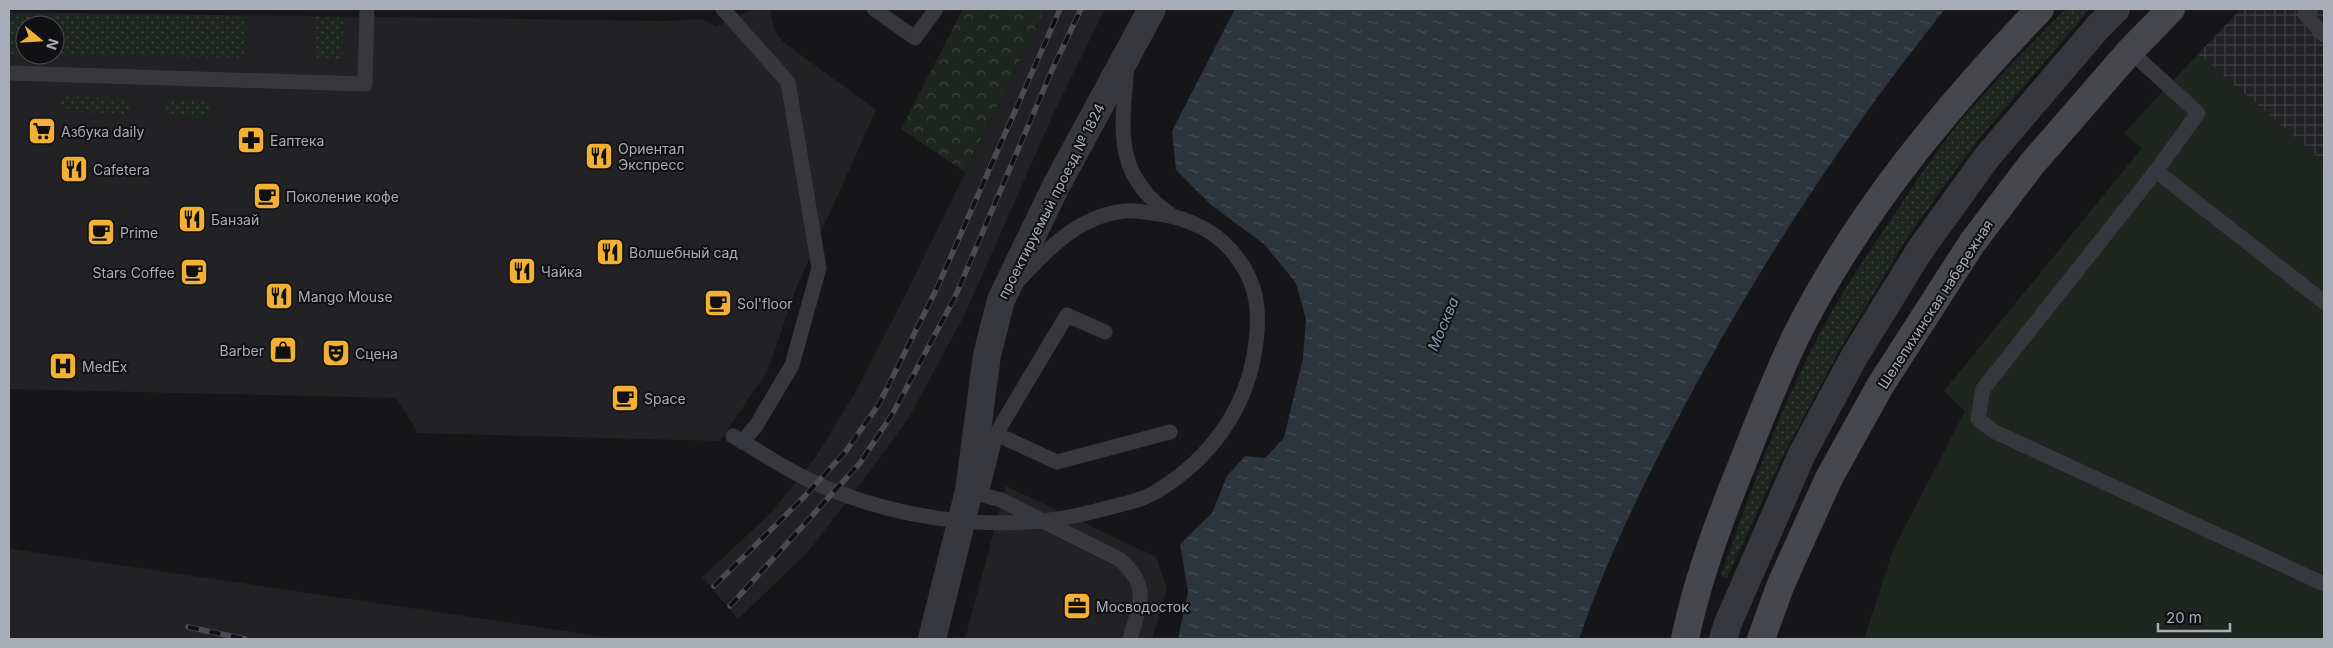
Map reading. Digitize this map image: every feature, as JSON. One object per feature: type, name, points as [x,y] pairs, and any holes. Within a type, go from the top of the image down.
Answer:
[{"type":"main road","points":[[1685,639],[1691,609],[1714,533],[1754,431],[1795,338],[1839,260],[1915,151],[1969,84],[2040,9]]},
{"type":"main road","name":"Шелепихинская набережная","points":[[1761,639],[1781,584],[1829,478],[1880,386],[1972,243],[2030,165],[2130,51],[2172,9]]},
{"type":"street","name":"проектируемый проезд № 1824","points":[[932,639],[975,493],[987,355],[1001,300],[1056,186],[1128,50],[1152,9]]},
{"type":"street","points":[[1723,639],[1728,623],[1802,454],[1854,356],[1920,250],[1987,157],[2098,26],[2116,9]]},
{"type":"lane","points":[[9,73],[365,84],[367,9]]},
{"type":"lane","points":[[723,9],[788,82],[820,268],[792,365],[756,426],[742,442],[826,488],[870,504],[915,514],[968,521],[1019,522],[1071,518],[1155,493],[1189,469],[1213,444],[1231,419],[1242,398],[1250,374],[1259,319],[1256,292],[1246,270],[1233,251],[1215,235],[1195,224],[1173,216],[1125,211],[1100,218],[1078,227],[1048,248],[1001,300]]},
{"type":"lane","points":[[874,9],[915,38],[936,9]]},
{"type":"lane","points":[[2305,11],[2324,35]]},
{"type":"lane","points":[[1128,50],[1122,133],[1127,163],[1136,181],[1159,206],[1173,216]]},
{"type":"lane","points":[[2130,51],[2198,113],[2156,172],[1983,389],[1978,419],[1993,431],[2324,584]]},
{"type":"lane","points":[[2156,172],[2324,302]]},
{"type":"lane","points":[[1106,332],[1067,315],[996,434],[975,493],[1001,500],[1119,559],[1133,571],[1140,588],[1140,604],[1130,639]]},
{"type":"lane","points":[[996,434],[1056,462],[1170,432]]},
{"type":"shaded area","points":[[753,9],[772,9],[771,16],[774,29],[782,41],[876,110],[797,286],[768,370],[720,441],[418,433],[396,398],[9,389],[9,12],[665,21],[701,19],[717,26]]},
{"type":"shaded area","points":[[1045,9],[1105,9],[1056,108],[965,314],[908,419],[858,487],[807,553],[738,619],[702,577],[771,513],[815,458],[855,393],[906,294]]},
{"type":"shaded area","points":[[2241,9],[2324,9],[2324,162],[2198,54]]},
{"type":"shaded area","name":"Мосводосток","points":[[1006,486],[1156,557],[1167,588],[1152,639],[965,639]]},
{"type":"shaded area","points":[[9,548],[31,552],[619,639],[9,639]]},
{"type":"green space","points":[[963,9],[1045,9],[965,172],[901,129]]},
{"type":"green space","points":[[2066,9],[2090,9],[1977,141],[1909,235],[1840,349],[1782,458],[1727,578],[1721,576],[1743,512],[1793,387],[1838,301],[1914,184],[1962,119],[2026,49]]},
{"type":"green space","points":[[9,14],[247,17],[247,58],[65,56],[65,15],[15,15],[15,55],[9,55]]},
{"type":"green space","points":[[316,17],[343,18],[342,59],[316,58]]},
{"type":"green space","points":[[2198,54],[2324,162],[2324,639],[1864,639],[1893,550],[1965,411],[1944,391],[2142,148],[2124,133]]},
{"type":"green space","points":[[60,96],[131,99],[130,114],[59,111]]},
{"type":"green space","points":[[165,99],[211,101],[210,117],[164,116]]},
{"type":"water","name":"Москва","points":[[1235,9],[1945,9],[1870,107],[1800,209],[1736,314],[1705,368],[1649,475],[1611,556],[1579,639],[1178,639],[1188,592],[1180,544],[1212,513],[1227,476],[1245,456],[1265,458],[1284,438],[1303,358],[1306,319],[1296,283],[1264,244],[1211,205],[1176,170],[1172,131]]},
{"type":"railway","points":[[714,586],[806,495],[846,451],[879,404],[937,288],[1060,9]]},
{"type":"railway","points":[[730,606],[860,463],[893,413],[955,297],[1052,70],[1081,9]]},
{"type":"railway","points":[[188,627],[245,639]]},
{"type":"place","name":"Азбука daily","points":[[42,131]]},
{"type":"place","name":"Еаптека","points":[[251,140]]},
{"type":"place","name":"Ориентал Экспресс","points":[[599,156]]},
{"type":"place","name":"Cafetera","points":[[74,169]]},
{"type":"place","name":"Поколение кофе","points":[[267,196]]},
{"type":"place","name":"Банзай","points":[[192,219]]},
{"type":"place","name":"Prime","points":[[101,232]]},
{"type":"place","name":"Волшебный сад","points":[[610,252]]},
{"type":"place","name":"Чайка","points":[[522,271]]},
{"type":"place","name":"Stars Coffee","points":[[194,272]]},
{"type":"place","name":"Mango Mouse","points":[[279,296]]},
{"type":"place","name":"Sol'floor","points":[[718,303]]},
{"type":"place","name":"Barber","points":[[283,350]]},
{"type":"place","name":"Сцена","points":[[336,353]]},
{"type":"place","name":"MedEx","points":[[63,366]]},
{"type":"place","name":"Space","points":[[625,398]]},
{"type":"place","name":"Мосводосток","points":[[1077,606]]}]
